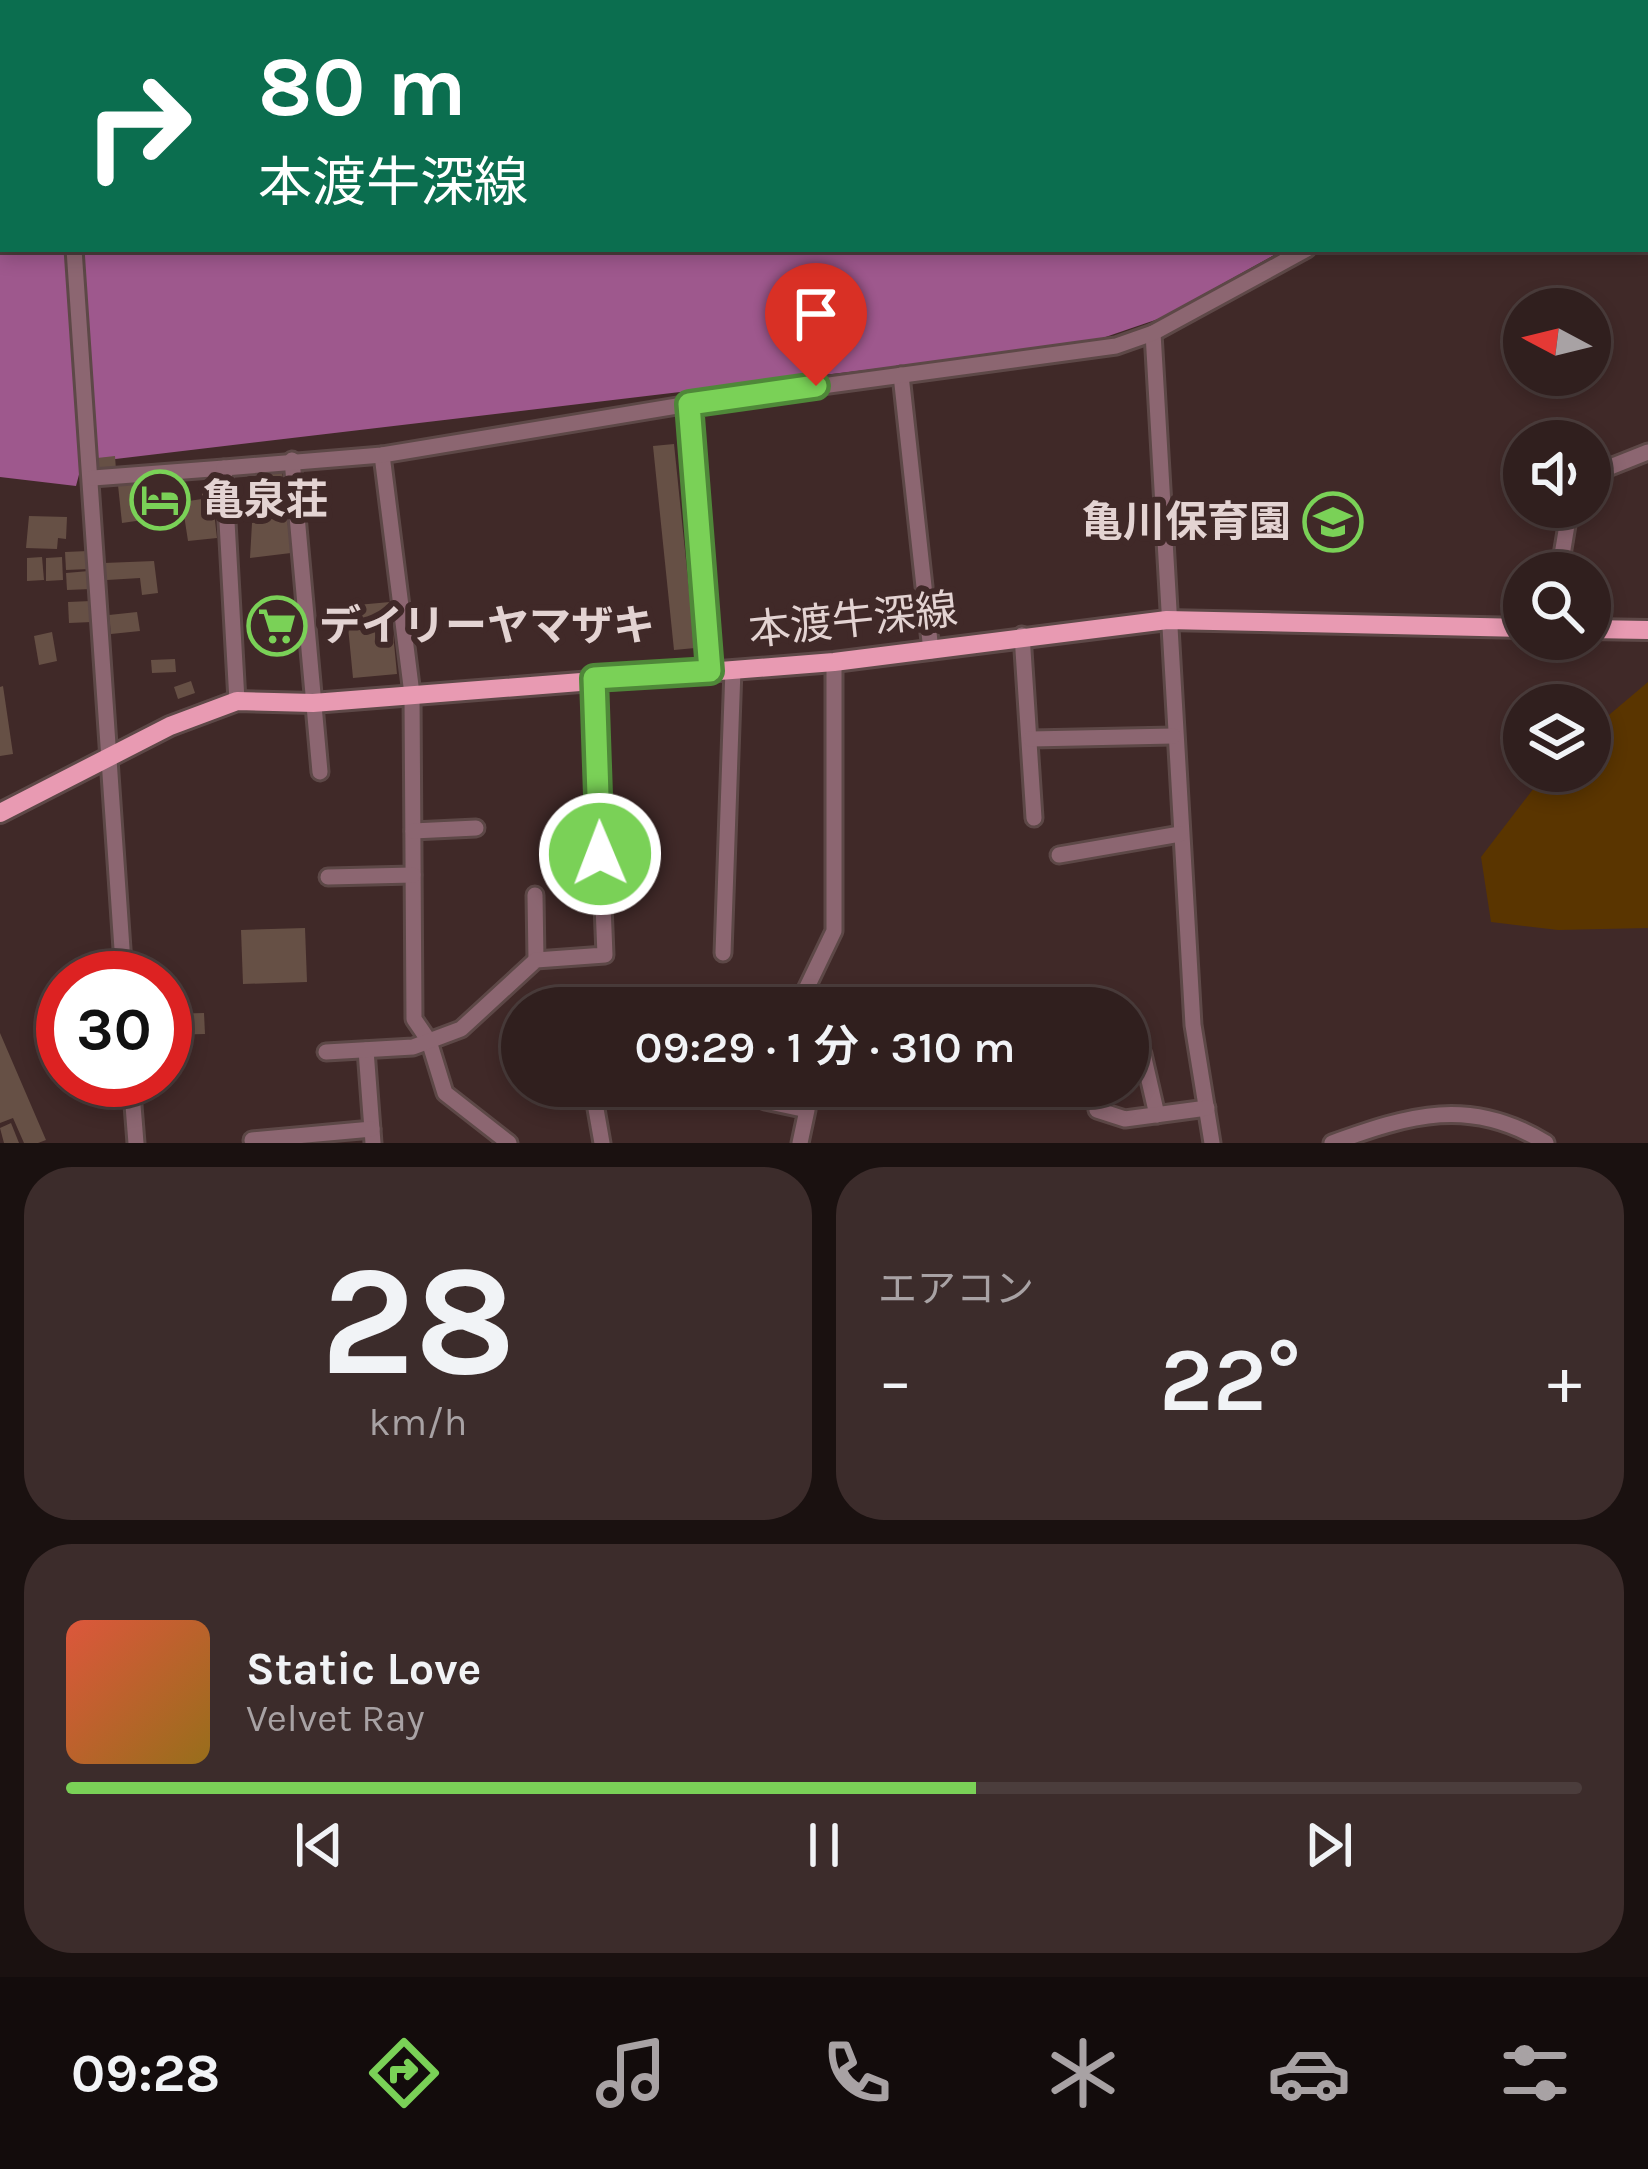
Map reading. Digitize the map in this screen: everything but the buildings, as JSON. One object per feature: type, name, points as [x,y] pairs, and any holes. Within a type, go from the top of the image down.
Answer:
[{"type":"main road","name":"本渡牛深線","points":[[0,813],[110,756],[237,701],[313,703],[834,662],[1167,620],[1503,628]]},
{"type":"main road","points":[[1611,629],[1648,630]]},
{"type":"street","points":[[74,252],[80,387],[94,478],[122,951]]},
{"type":"street","points":[[94,478],[382,455],[689,404],[1116,346],[1153,333],[1302,252]]},
{"type":"street","points":[[1153,333],[1193,1024],[1212,1143]]},
{"type":"street","points":[[901,375],[931,651]]},
{"type":"street","points":[[689,404],[710,671]]},
{"type":"street","points":[[1611,467],[1648,452]]},
{"type":"street","points":[[382,455],[412,694],[414,1018],[429,1041],[445,1093],[509,1143]]},
{"type":"street","points":[[292,460],[320,772]]},
{"type":"street","points":[[224,468],[237,701]]},
{"type":"street","points":[[1022,635],[1034,818]]},
{"type":"street","points":[[807,987],[834,931],[834,662]]},
{"type":"street","points":[[723,953],[733,669]]},
{"type":"street","points":[[326,1052],[429,1041],[461,1029],[536,960],[605,956],[594,678]]},
{"type":"street","points":[[1031,739],[1174,736]]},
{"type":"street","points":[[413,831],[476,828]]},
{"type":"street","points":[[1059,855],[1180,834]]},
{"type":"street","points":[[328,877],[413,875]]},
{"type":"street","points":[[535,895],[536,960]]},
{"type":"street","points":[[252,1140],[373,1136],[366,1050]]},
{"type":"street","points":[[1149,1080],[1157,1114]]},
{"type":"street","points":[[133,1107],[136,1143]]},
{"type":"street","points":[[596,1107],[602,1143]]},
{"type":"street","points":[[793,1107],[807,1110],[800,1143]]},
{"type":"street","points":[[1097,1110],[1125,1119],[1207,1108]]},
{"type":"street","points":[[1332,1143],[1444,1111],[1504,1123],[1546,1143]]},
{"type":"shaded area","points":[[0,252],[1280,252],[1161,318],[1085,344],[82,463],[76,486],[0,477]]},
{"type":"shaded area","points":[[1648,682],[1648,928],[1558,930],[1491,922],[1481,857],[1531,792],[1611,792],[1611,713]]},
{"type":"place","name":"亀泉荘","points":[[160,500]]},
{"type":"place","name":"亀川保育園","points":[[1333,522]]},
{"type":"place","name":"デイリーヤマザキ","points":[[277,626]]},
{"type":"route","points":[[600,854],[594,678],[710,671],[689,404],[816,386]]}]
